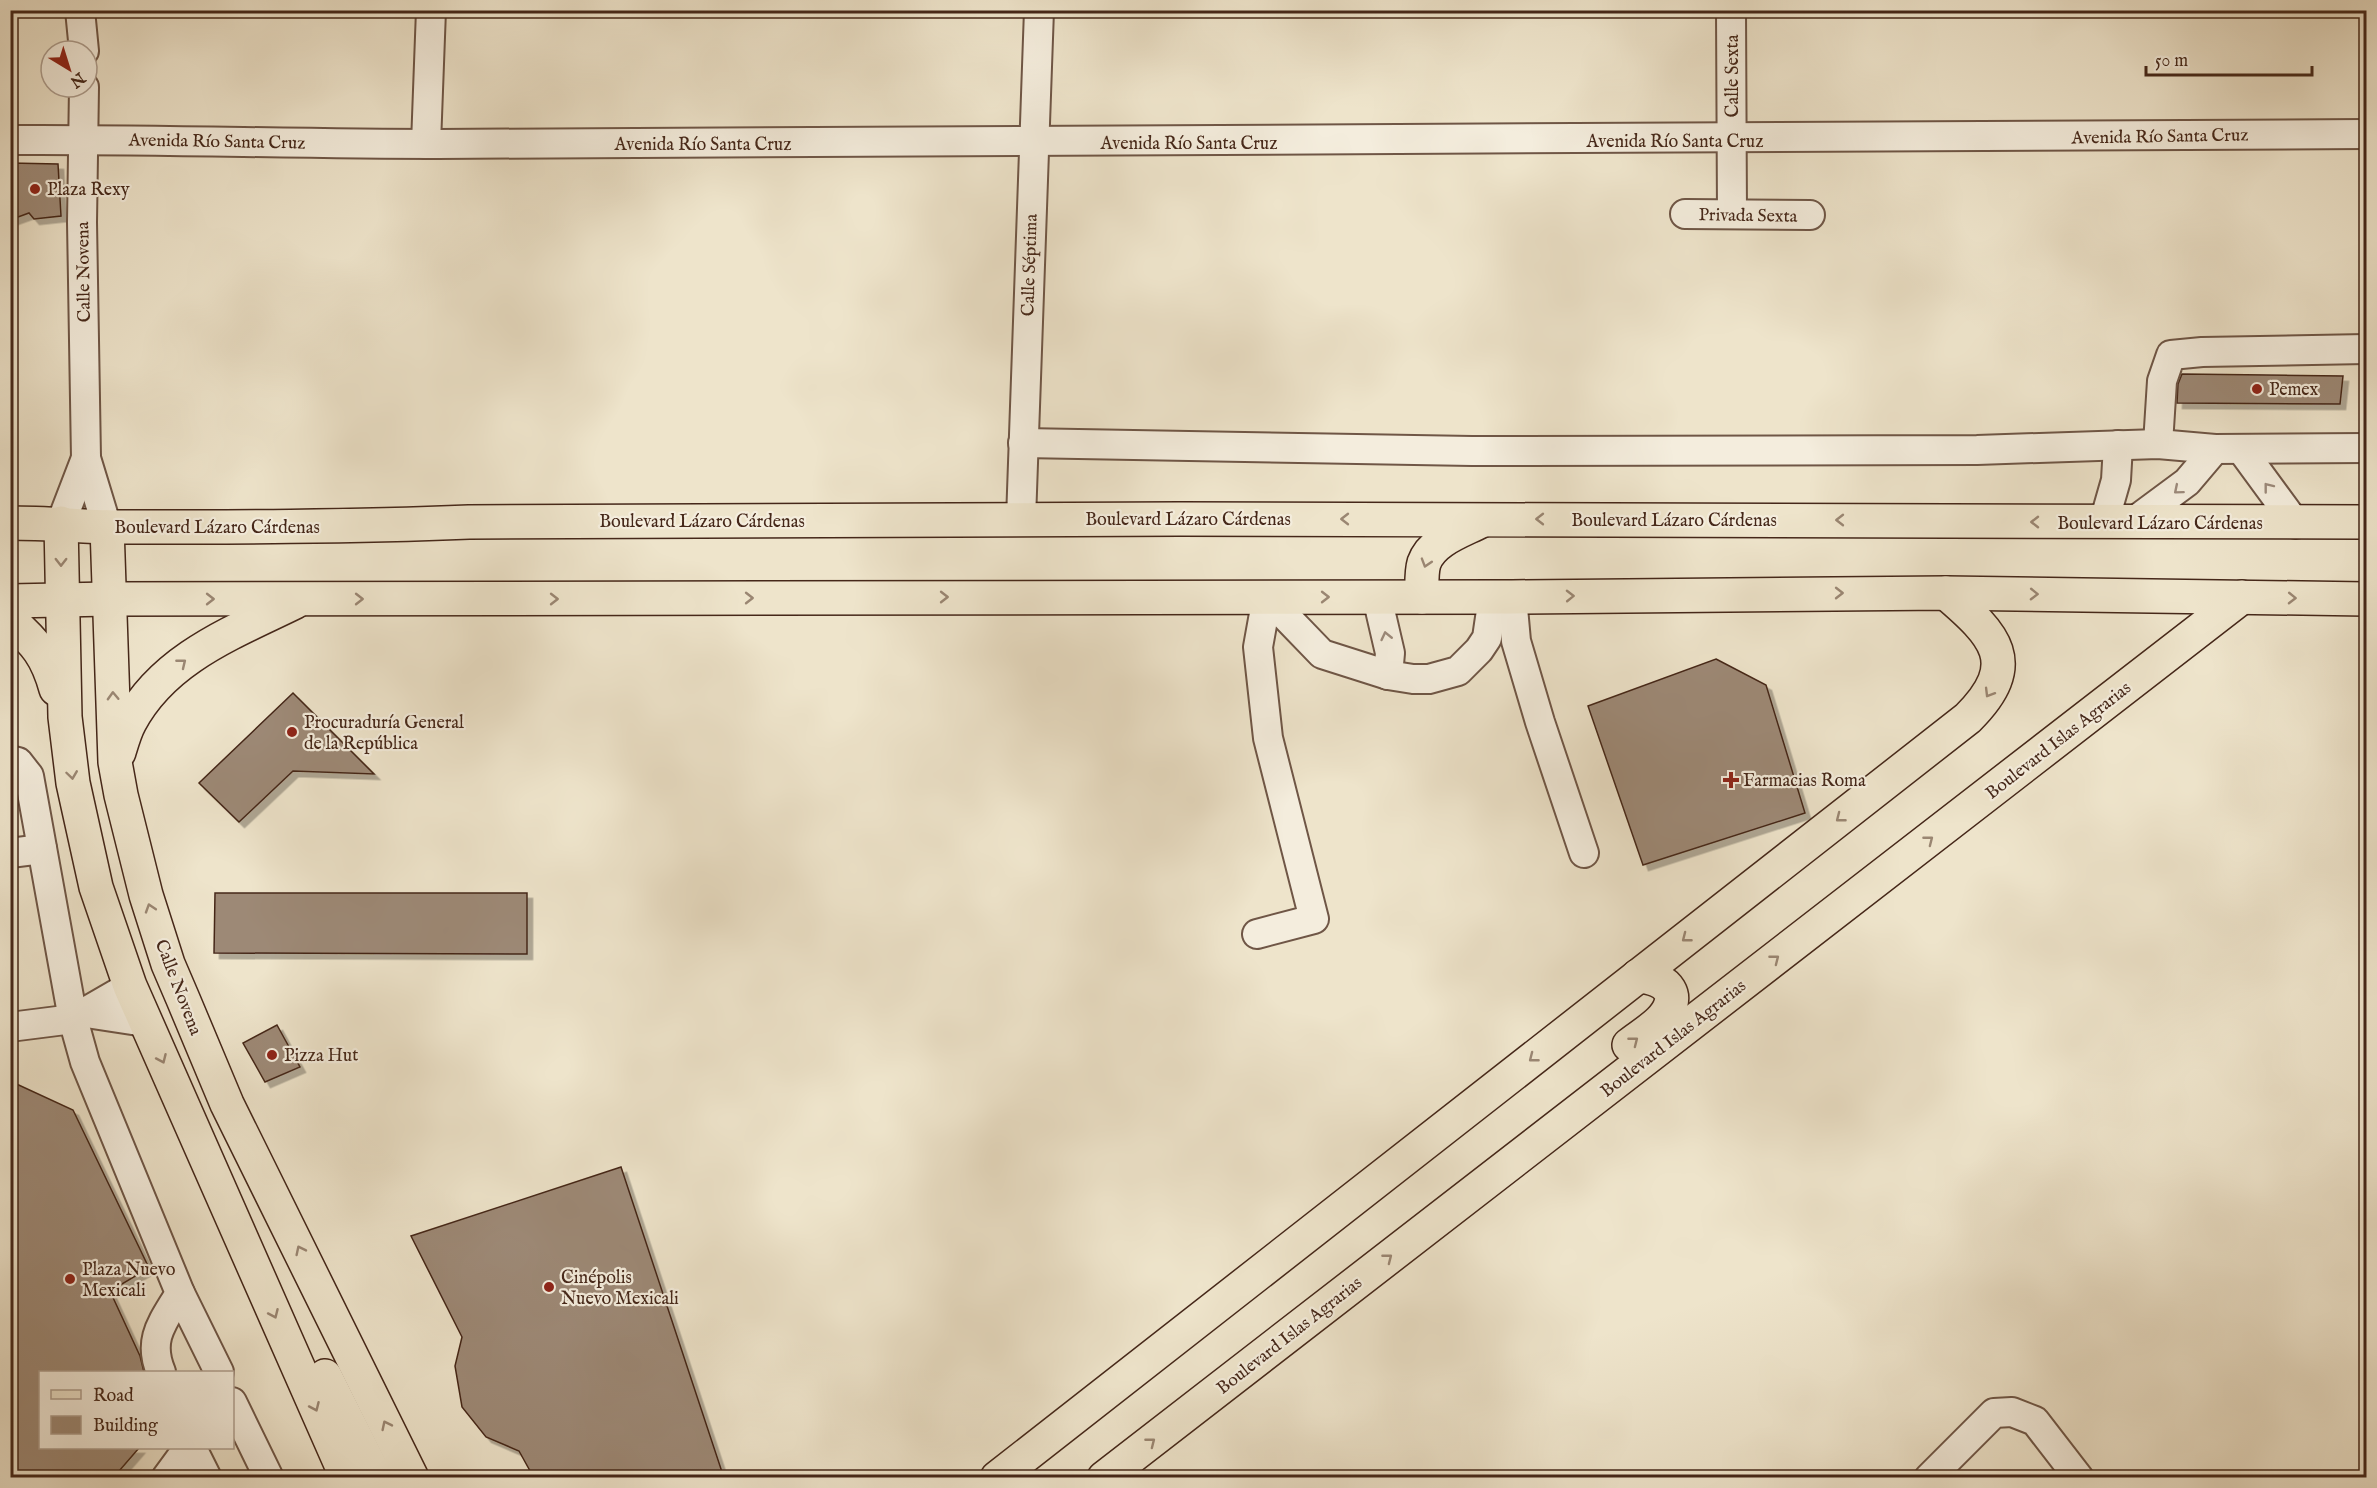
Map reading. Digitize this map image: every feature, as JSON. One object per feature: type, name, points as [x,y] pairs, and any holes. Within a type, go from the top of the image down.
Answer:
[{"type":"main road","name":"Boulevard Lázaro Cárdenas","points":[[10,523],[107,526],[353,527],[469,522],[1021,520],[1486,519],[2296,524],[2367,522]]},
{"type":"main road","points":[[1422,597],[1424,565],[1428,554],[1437,545],[1456,533],[1486,519]]},
{"type":"main road","name":"Calle Novena","points":[[61,523],[65,717],[73,783],[99,896],[145,1022],[347,1478]]},
{"type":"main road","name":"Calle Novena","points":[[107,526],[115,762],[146,895],[168,964],[226,1104],[400,1476]]},
{"type":"main road","points":[[10,602],[109,599],[1502,597],[1946,593],[2367,598]]},
{"type":"main road","points":[[997,1478],[1968,717],[1983,702],[1998,677],[2000,667],[1984,630],[1946,593]]},
{"type":"main road","name":"Boulevard Islas Agrarias","points":[[1104,1478],[2242,597]]},
{"type":"main road","points":[[115,762],[130,722],[145,699],[187,658],[217,640],[301,600]]},
{"type":"main road","points":[[10,620],[31,638],[44,654],[65,717]]},
{"type":"main road","points":[[1540,1141],[1548,1109],[1659,1021],[1670,1006],[1670,992],[1664,983],[1654,977],[1638,976]]},
{"type":"main road","points":[[130,986],[148,991],[161,1000],[201,1078],[213,1095],[226,1104]]},
{"type":"main road","points":[[291,1354],[313,1363],[323,1374],[372,1470],[400,1476]]},
{"type":"main road","points":[[1028,1478],[1068,1446],[1091,1404]]},
{"type":"street","points":[[80,10],[83,39]]},
{"type":"street","points":[[426,144],[431,10]]},
{"type":"street","name":"Calle Séptima","points":[[1021,520],[1039,10]]},
{"type":"street","name":"Calle Sexta","points":[[1731,10],[1732,214]]},
{"type":"street","name":"Calle Novena","points":[[84,99],[82,222],[86,458],[107,526]]},
{"type":"street","name":"Avenida Río Santa Cruz","points":[[10,140],[426,144],[1034,143],[1732,141],[2367,134]]},
{"type":"street","name":"Privada Sexta","points":[[1685,214],[1810,215]]},
{"type":"street","points":[[2158,444],[2162,381],[2171,355],[2367,349]]},
{"type":"street","points":[[1023,443],[1472,451],[1977,450],[2158,444],[2228,449],[2367,448]]},
{"type":"street","points":[[2118,445],[2116,480],[2119,522],[2187,482],[2228,449]]},
{"type":"street","points":[[2228,449],[2296,524]]},
{"type":"street","name":"Calle Novena","points":[[61,523],[86,458]]},
{"type":"street","points":[[1267,597],[1322,654],[1388,675],[1429,679],[1458,670],[1479,650],[1487,638],[1502,597]]},
{"type":"street","points":[[1257,934],[1314,919],[1268,738],[1258,647],[1267,597]]},
{"type":"street","points":[[1377,597],[1390,653],[1388,675]]},
{"type":"street","points":[[1502,597],[1540,722],[1584,853]]},
{"type":"street","points":[[10,760],[18,762],[29,776],[42,849],[80,1016],[85,1062],[180,1293],[219,1371]]},
{"type":"street","points":[[10,853],[42,849]]},
{"type":"street","points":[[80,1016],[130,986]]},
{"type":"street","points":[[11,1019],[80,1016],[145,1022]]},
{"type":"street","points":[[161,1371],[154,1356],[156,1334],[180,1293]]},
{"type":"street","points":[[234,1405],[269,1478]]},
{"type":"street","points":[[1929,1478],[1994,1413],[2012,1412],[2035,1421],[2079,1478]]},
{"type":"street","points":[[166,1478],[189,1449]]},
{"type":"street","points":[[191,1449],[207,1478]]},
{"type":"building","name":"Plaza Rexy","points":[[10,163],[58,164],[61,216],[34,219],[29,213],[10,220]]},
{"type":"building","name":"Pemex","points":[[2182,374],[2343,376],[2340,404],[2177,403],[2178,384]]},
{"type":"building","points":[[1716,659],[1766,685],[1805,813],[1643,865],[1588,706]]},
{"type":"building","name":"Procuraduría General de la República","points":[[293,693],[374,774],[293,771],[239,822],[199,783]]},
{"type":"building","points":[[215,893],[527,893],[527,954],[214,953]]},
{"type":"building","name":"Pizza Hut","points":[[277,1025],[300,1067],[265,1082],[243,1043]]},
{"type":"building","name":"Plaza Nuevo Mexicali","points":[[10,1081],[73,1110],[149,1268],[110,1291],[140,1356],[144,1371],[39,1371],[39,1449],[138,1449],[113,1478],[10,1478]]},
{"type":"building","name":"Cinépolis Nuevo Mexicali","points":[[621,1167],[724,1478],[534,1478],[519,1451],[486,1437],[462,1407],[455,1366],[462,1337],[411,1236]]},
{"type":"place","name":"Plaza Rexy","points":[[35,189]]},
{"type":"place","name":"Pemex","points":[[2257,389]]},
{"type":"place","name":"Procuraduría General de la República","points":[[292,732]]},
{"type":"place","name":"Farmacias Roma","points":[[1731,780]]},
{"type":"place","name":"Pizza Hut","points":[[272,1055]]},
{"type":"place","name":"Plaza Nuevo Mexicali","points":[[70,1279]]},
{"type":"place","name":"Cinépolis Nuevo Mexicali","points":[[549,1287]]}]
